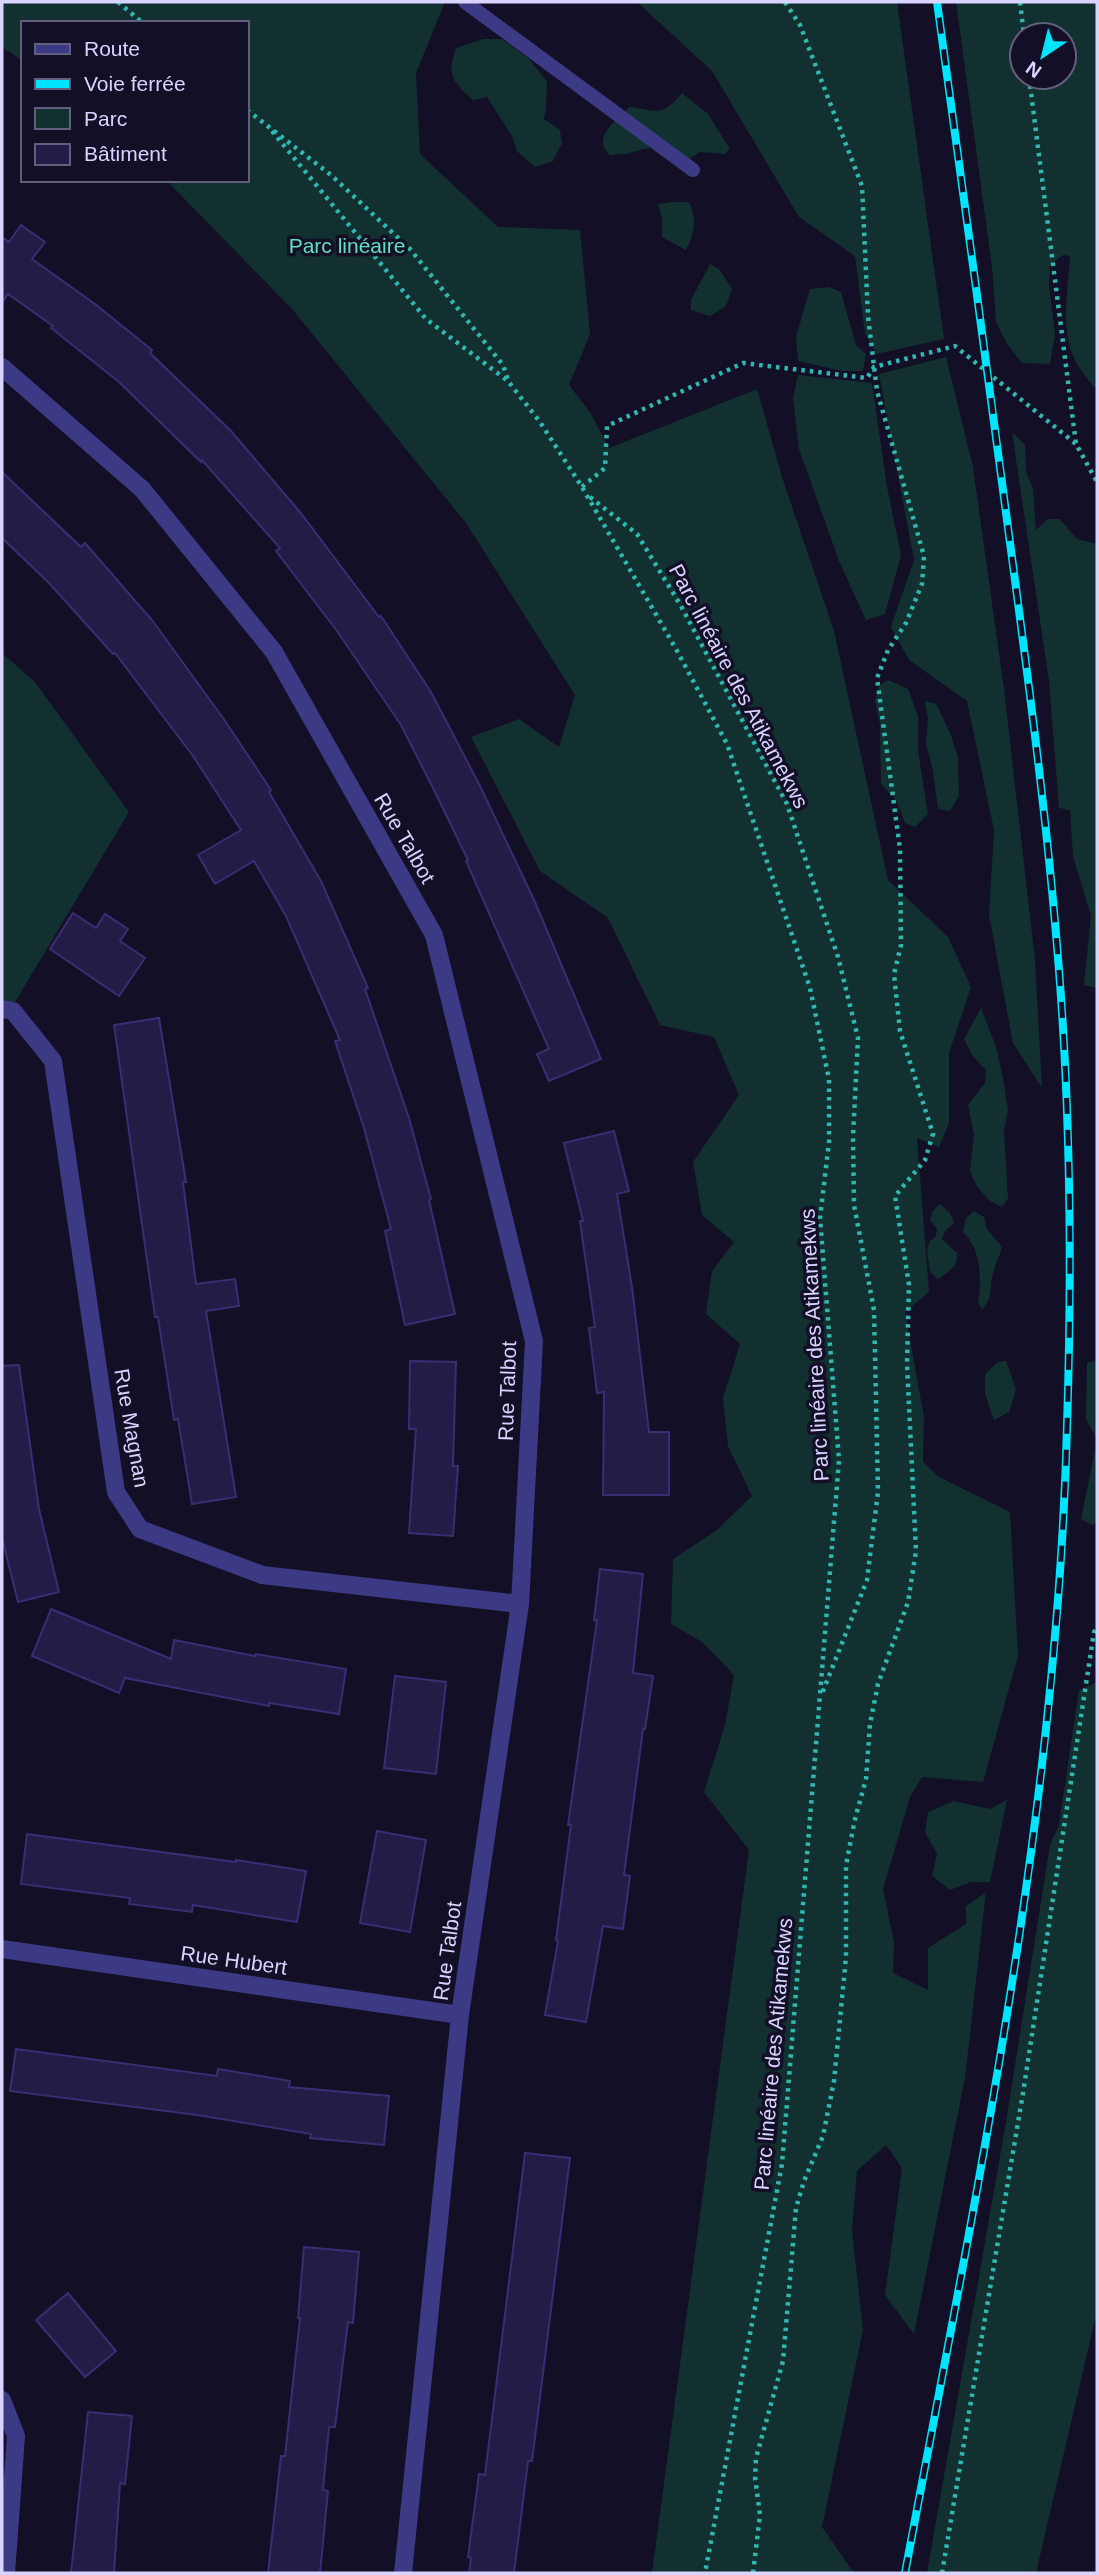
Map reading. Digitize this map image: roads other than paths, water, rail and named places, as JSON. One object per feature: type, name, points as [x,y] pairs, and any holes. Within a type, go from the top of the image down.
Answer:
[{"type":"street","name":"Rue Talbot","points":[[2,367],[142,489],[274,652],[433,935],[534,1341],[520,1604],[460,2015],[403,2573]]},
{"type":"street","name":"Rue Magnan","points":[[2,1009],[13,1011],[53,1061],[116,1492],[140,1529],[262,1575],[520,1604]]},
{"type":"street","name":"Rue Hubert","points":[[2,1949],[460,2015]]},
{"type":"street","points":[[2,2400],[16,2436],[6,2573]]},
{"type":"lane","points":[[465,2],[693,170]]},
{"type":"railway","points":[[905,2573],[985,2146],[1030,1860],[1060,1572],[1070,1310],[1066,1075],[1047,845],[1020,618],[937,2]]},
{"type":"park label","name":"Parc linéaire","points":[[347,245]]}]
